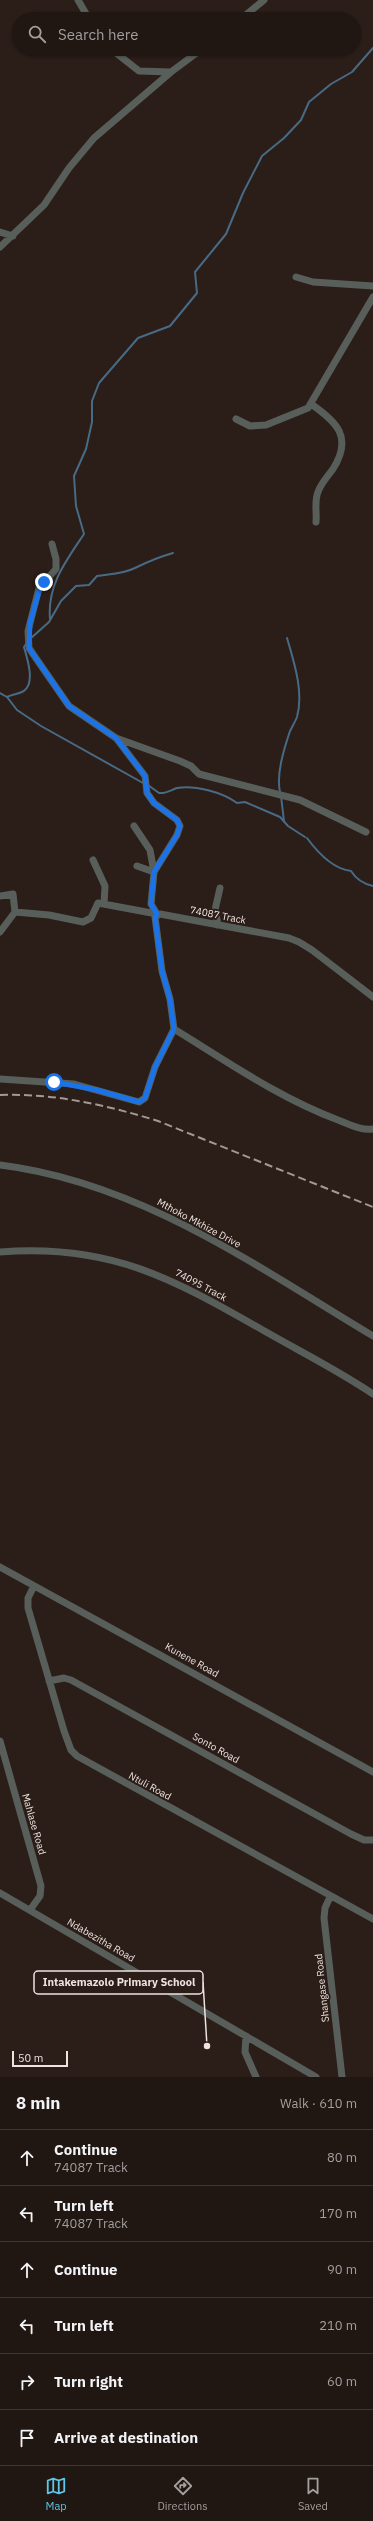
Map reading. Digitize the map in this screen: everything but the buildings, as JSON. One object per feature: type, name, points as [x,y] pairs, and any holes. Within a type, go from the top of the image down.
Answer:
[{"type":"street","points":[[78,0],[85,12]]},
{"type":"street","points":[[250,12],[264,0]]},
{"type":"street","points":[[120,56],[139,71],[171,72]]},
{"type":"street","points":[[0,247],[44,205],[69,168],[94,138],[171,72],[193,56]]},
{"type":"street","points":[[0,232],[13,236]]},
{"type":"street","points":[[296,277],[313,282],[373,286]]},
{"type":"street","points":[[236,419],[250,426],[266,425],[283,416],[301,412],[311,404],[373,297]]},
{"type":"street","points":[[311,404],[333,420],[340,430],[342,442],[336,463],[318,490],[316,502],[316,522]]},
{"type":"street","points":[[52,544],[56,559],[56,568],[40,588],[28,631],[29,648],[69,706],[116,738],[180,761],[191,766],[199,774],[300,800],[366,832]]},
{"type":"street","points":[[116,738],[145,776],[147,793],[154,803],[177,820],[180,826],[177,835],[154,872]]},
{"type":"street","points":[[0,1079],[74,1084],[139,1102],[145,1098],[155,1067],[174,1029],[170,999],[162,971],[155,917],[157,914],[151,904],[154,872],[150,850],[134,826]]},
{"type":"street","points":[[15,912],[49,915],[83,922],[91,918],[98,903],[104,904],[105,886],[93,860]]},
{"type":"street","points":[[137,866],[154,872]]},
{"type":"street","points":[[218,925],[215,910],[220,888]]},
{"type":"street","points":[[0,896],[14,894],[15,912],[0,932]]},
{"type":"street","name":"74087 Track","points":[[104,904],[299,942],[312,950],[373,997]]},
{"type":"street","points":[[174,1029],[250,1077],[299,1104],[353,1126],[373,1129]]},
{"type":"street","name":"Mthoko Mkhize Drive","points":[[0,1165],[77,1182],[153,1209],[222,1246],[373,1336]]},
{"type":"street","name":"74095 Track","points":[[0,1252],[35,1251],[80,1254],[138,1267],[199,1294],[340,1372],[373,1394]]},
{"type":"street","name":"Kunene Road","points":[[0,1567],[373,1772]]},
{"type":"street","name":"Ntuli Road","points":[[34,1586],[28,1598],[28,1608],[68,1745],[77,1756],[330,1897],[373,1919]]},
{"type":"street","name":"Sonto Road","points":[[49,1681],[64,1678],[71,1680],[351,1834],[364,1840],[373,1840]]},
{"type":"street","name":"Mahlase Road","points":[[0,1741],[41,1886],[40,1896],[30,1910]]},
{"type":"street","name":"Ndabezitha Road","points":[[0,1893],[316,2077]]},
{"type":"street","name":"Shangase Road","points":[[330,1897],[325,1908],[324,1918],[342,2077]]},
{"type":"street","points":[[246,2036],[245,2052],[256,2077]]},
{"type":"waterway","points":[[50,619],[50,607],[55,584],[59,574],[84,534],[76,506],[74,476],[86,449],[92,422],[92,401],[99,383],[138,338],[170,326],[197,293],[195,272],[226,234],[243,193],[262,156],[284,138],[301,120],[309,102],[331,84],[352,72],[373,48]]},
{"type":"waterway","points":[[30,639],[49,622],[61,601],[76,586],[89,585],[97,576],[126,572],[173,553]]},
{"type":"waterway","points":[[280,792],[279,777],[281,762],[290,731],[297,717],[299,707],[299,687],[287,638]]},
{"type":"waterway","points":[[7,697],[25,690],[28,686],[30,675],[24,647],[26,644]]},
{"type":"waterway","points":[[0,693],[7,697],[17,710],[41,726],[143,783]]},
{"type":"waterway","points":[[148,785],[159,793],[184,787],[208,790],[237,803],[245,802],[280,817],[288,826],[305,837]]},
{"type":"waterway","points":[[281,796],[284,821]]},
{"type":"waterway","points":[[307,838],[321,855],[332,864],[344,870],[351,871],[360,881],[373,886]]},
{"type":"railway","points":[[0,1095],[40,1096],[80,1101],[158,1121],[373,1207]]},
{"type":"place","name":"Intakemazolo Primary School","points":[[207,2046]]},
{"type":"route","points":[[44,582],[40,588],[28,631],[29,648],[41,663],[57,691],[69,706],[116,738],[141,769],[145,776],[146,791],[154,803],[172,815],[179,822],[180,826],[180,831],[154,872],[151,904],[157,914],[155,917],[160,958],[164,981],[173,1014],[174,1029],[155,1067],[145,1098],[143,1101],[139,1102],[133,1101],[74,1084],[54,1082]]}]
